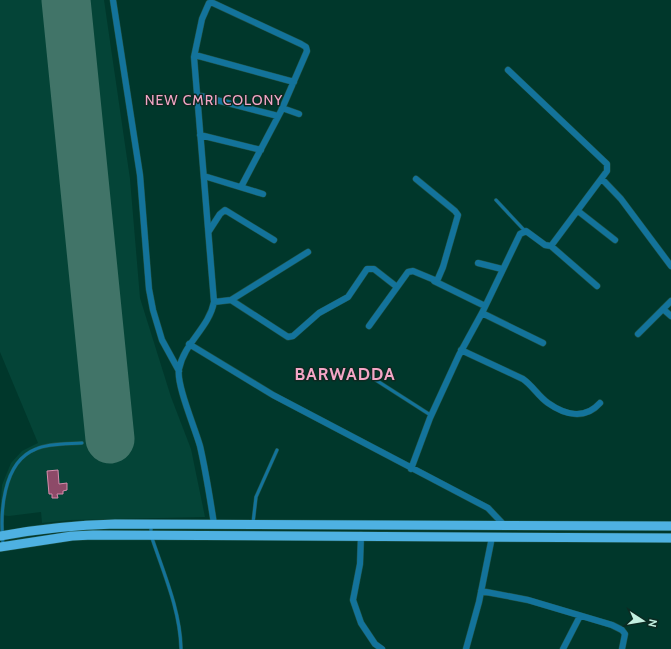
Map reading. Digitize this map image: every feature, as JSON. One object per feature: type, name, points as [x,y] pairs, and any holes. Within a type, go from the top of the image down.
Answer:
[{"type":"main road","points":[[1,536],[82,525],[253,524],[671,526]]},
{"type":"main road","points":[[2,547],[72,536],[151,534],[671,538]]},
{"type":"street","points":[[113,0],[140,175],[151,303],[162,340],[179,371],[182,390],[200,446],[214,524]]},
{"type":"street","points":[[179,371],[181,361],[189,344],[206,322],[214,302],[200,135],[195,54],[202,19],[206,6],[209,3],[306,47],[306,56],[242,188]]},
{"type":"street","points":[[195,54],[294,82]]},
{"type":"street","points":[[508,70],[607,164],[607,171],[551,246]]},
{"type":"street","points":[[197,95],[278,116]]},
{"type":"street","points":[[282,108],[299,114]]},
{"type":"street","points":[[200,135],[261,150]]},
{"type":"street","points":[[204,176],[263,194]]},
{"type":"street","points":[[602,178],[622,199],[671,266]]},
{"type":"street","points":[[416,179],[458,215],[439,278],[437,281],[434,281]]},
{"type":"street","points":[[209,232],[220,214],[225,210],[274,240]]},
{"type":"street","points":[[578,211],[615,240]]},
{"type":"street","points":[[411,469],[461,350],[482,313],[514,242],[520,234],[526,232],[545,245],[551,246],[597,286]]},
{"type":"street","points":[[214,302],[232,300],[308,252]]},
{"type":"street","points":[[478,263],[502,269]]},
{"type":"street","points":[[232,300],[274,328],[291,337],[319,313],[348,297],[368,269],[374,269],[397,286]]},
{"type":"street","points":[[370,326],[397,286],[410,271],[485,306]]},
{"type":"street","points":[[638,334],[671,301]]},
{"type":"street","points":[[663,309],[671,316]]},
{"type":"street","points":[[482,313],[543,343]]},
{"type":"street","points":[[189,344],[273,395],[411,469],[488,508],[505,526]]},
{"type":"street","points":[[461,350],[523,379],[531,384],[547,402],[557,408],[583,415],[590,413],[600,403]]},
{"type":"street","points":[[361,535],[360,564],[353,600],[361,623],[374,647],[382,649]]},
{"type":"street","points":[[466,649],[481,591],[492,537]]},
{"type":"street","points":[[481,591],[528,600],[622,630],[626,637],[622,649]]},
{"type":"street","points":[[563,649],[580,616]]},
{"type":"lane","points":[[496,200],[526,232]]},
{"type":"lane","points":[[368,375],[432,416]]},
{"type":"lane","points":[[2,547],[1,536],[3,515],[8,484],[19,462],[28,453],[39,448],[82,443]]},
{"type":"lane","points":[[253,524],[256,496],[277,450]]},
{"type":"lane","points":[[151,524],[151,534],[176,609],[180,630],[181,648]]},
{"type":"shaded area","points":[[0,0],[104,0],[130,179],[140,298],[171,397],[191,449],[205,517],[71,520],[42,523],[41,512],[9,516],[0,515],[2,485],[11,463],[22,451],[38,443],[0,352]]},
{"type":"building","points":[[58,470],[59,484],[67,483],[67,490],[63,491],[63,494],[57,494],[58,498],[52,498],[52,494],[49,494],[47,471]]},
{"type":"runway","points":[[66,0],[110,439]]},
{"type":"district","name":"NEW CMRI COLONY","points":[[214,100]]},
{"type":"district","name":"BARWADDA","points":[[345,374]]}]
